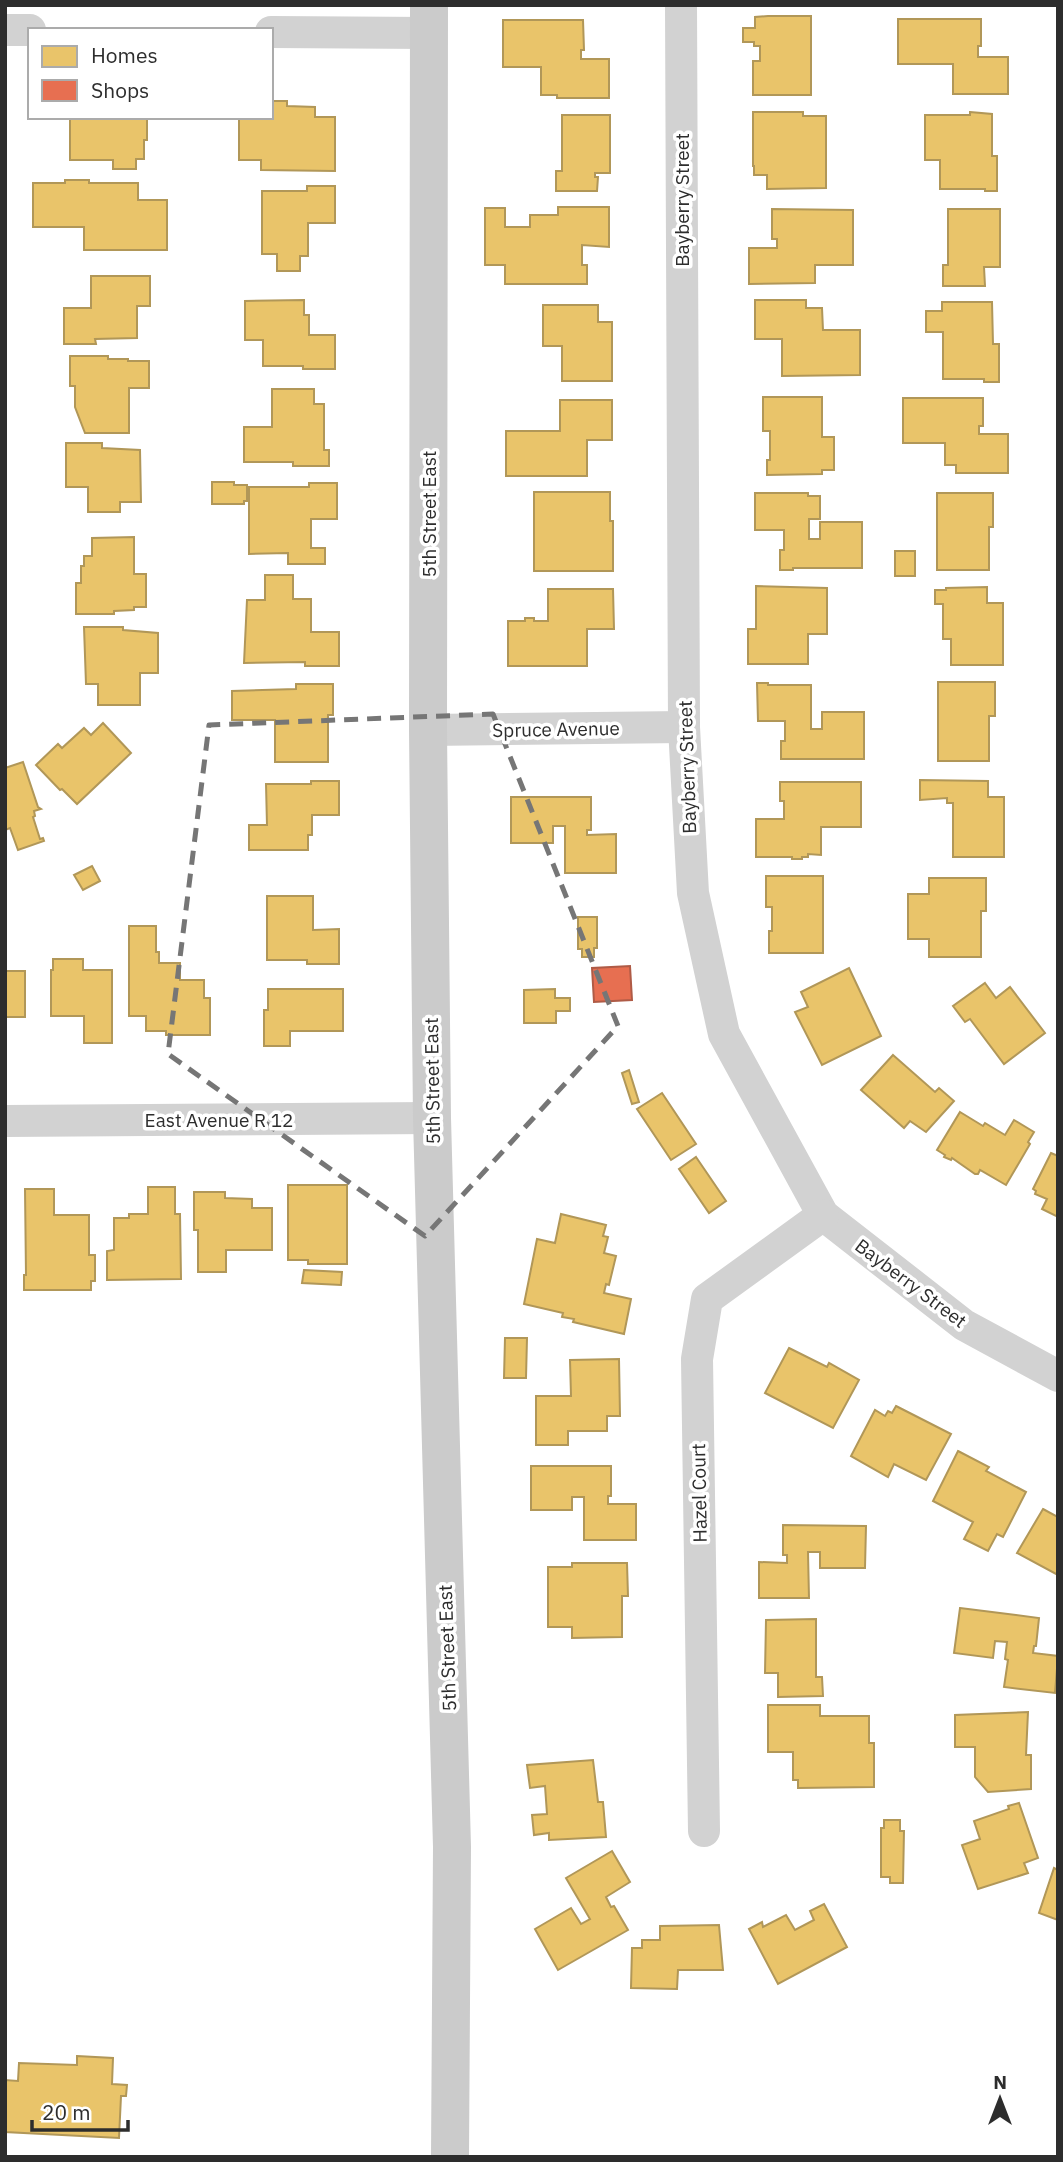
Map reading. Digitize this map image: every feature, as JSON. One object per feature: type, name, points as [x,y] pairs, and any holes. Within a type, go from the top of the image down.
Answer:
[{"type":"street","name":"Bayberry Street","points":[[681,5],[684,727],[693,892],[724,1034],[823,1215],[964,1325],[1058,1376]]},
{"type":"street","points":[[273,32],[429,19]]},
{"type":"street","name":"5th Street East","points":[[429,19],[428,730],[432,1118],[452,1847],[450,2157]]},
{"type":"street","points":[[5,30],[28,30]]},
{"type":"street","name":"Spruce Avenue","points":[[428,730],[684,727]]},
{"type":"street","name":"East Avenue R 12","points":[[5,1121],[432,1118]]},
{"type":"street","name":"Hazel Court","points":[[704,1831],[697,1359],[707,1299],[823,1215]]},
{"type":"highlighted area","points":[[493,714],[618,1026],[425,1236],[168,1054],[209,725]]},
{"type":"building: Homes","points":[[811,16],[811,95],[753,95],[753,61],[760,61],[760,46],[754,46],[754,42],[743,42],[743,28],[755,28],[755,17]]},
{"type":"building: Homes","points":[[898,19],[981,19],[981,46],[978,46],[978,57],[1008,57],[1008,94],[953,94],[953,64],[898,64]]},
{"type":"building: Homes","points":[[503,20],[583,20],[584,50],[581,50],[581,59],[609,59],[609,98],[557,98],[557,95],[541,95],[541,67],[503,67]]},
{"type":"building: Homes","points":[[273,101],[287,101],[287,106],[315,107],[315,117],[335,117],[335,171],[261,170],[261,160],[239,160],[239,119],[273,119]]},
{"type":"building: Homes","points":[[753,112],[803,112],[803,116],[826,116],[826,188],[767,189],[767,175],[754,175]]},
{"type":"building: Homes","points":[[970,112],[992,114],[992,156],[997,156],[997,191],[940,189],[940,160],[925,160],[925,115],[970,115]]},
{"type":"building: Homes","points":[[562,115],[610,115],[610,173],[595,173],[595,177],[598,177],[597,191],[556,191],[556,171],[562,171]]},
{"type":"building: Homes","points":[[70,119],[147,119],[144,159],[136,159],[136,169],[113,169],[113,160],[70,160]]},
{"type":"building: Homes","points":[[65,180],[138,183],[138,200],[167,200],[167,250],[84,250],[84,227],[33,227],[33,183],[65,183]]},
{"type":"building: Homes","points":[[307,186],[335,186],[335,223],[308,223],[308,256],[300,256],[300,271],[277,271],[277,254],[262,254],[262,191],[307,191]]},
{"type":"building: Homes","points":[[558,207],[609,207],[609,247],[582,245],[582,265],[587,265],[587,284],[505,284],[505,265],[485,265],[485,208],[505,208],[505,227],[530,227],[530,215],[558,215]]},
{"type":"building: Homes","points":[[772,209],[853,210],[853,265],[815,265],[815,283],[749,284],[749,248],[777,248],[777,239],[772,239]]},
{"type":"building: Homes","points":[[948,209],[1000,209],[1000,267],[984,267],[985,286],[943,286],[943,265],[948,265]]},
{"type":"building: Homes","points":[[91,276],[150,276],[150,306],[137,306],[137,338],[95,339],[96,344],[64,344],[64,308],[91,308]]},
{"type":"building: Homes","points":[[304,300],[304,315],[309,315],[309,335],[335,335],[335,369],[263,366],[263,340],[245,340],[245,301]]},
{"type":"building: Homes","points":[[755,300],[806,300],[806,308],[822,308],[823,330],[860,330],[860,375],[782,376],[782,339],[755,339]]},
{"type":"building: Homes","points":[[942,302],[992,302],[993,344],[999,344],[999,382],[984,382],[984,379],[943,379],[943,332],[926,332],[926,311],[942,311]]},
{"type":"building: Homes","points":[[543,305],[598,305],[598,322],[612,322],[612,381],[562,381],[562,346],[543,346]]},
{"type":"building: Homes","points":[[70,356],[108,356],[108,359],[149,361],[149,388],[129,388],[129,433],[85,433],[75,407],[75,386],[70,386]]},
{"type":"building: Homes","points":[[272,389],[314,389],[314,404],[324,404],[324,450],[329,450],[329,466],[293,466],[293,462],[244,462],[244,427],[272,427]]},
{"type":"building: Homes","points":[[763,397],[822,397],[822,437],[834,437],[834,470],[822,470],[822,474],[767,475],[770,431],[763,431]]},
{"type":"building: Homes","points":[[903,398],[983,398],[983,426],[979,426],[979,434],[1008,434],[1008,473],[956,473],[956,465],[945,465],[945,443],[903,443]]},
{"type":"building: Homes","points":[[560,400],[612,400],[612,440],[587,440],[587,476],[506,476],[506,431],[560,431]]},
{"type":"building: Homes","points":[[66,443],[102,443],[102,448],[140,450],[141,502],[120,502],[120,512],[88,512],[88,487],[66,487]]},
{"type":"building: Homes","points":[[212,482],[247,485],[247,501],[244,501],[244,504],[212,504]]},
{"type":"building: Homes","points":[[309,483],[337,483],[337,519],[311,519],[311,548],[325,548],[325,564],[288,564],[288,553],[249,554],[249,487],[309,487]]},
{"type":"building: Homes","points":[[534,492],[610,492],[613,571],[534,571]]},
{"type":"building: Homes","points":[[755,493],[808,493],[808,496],[820,496],[820,519],[809,519],[809,539],[820,539],[820,522],[862,522],[862,568],[780,570],[784,530],[755,530]]},
{"type":"building: Homes","points":[[937,493],[993,493],[993,527],[989,527],[989,570],[937,570]]},
{"type":"building: Homes","points":[[134,537],[134,574],[146,574],[146,607],[114,611],[114,614],[76,614],[76,583],[81,583],[84,556],[92,556],[92,538]]},
{"type":"building: Homes","points":[[895,551],[915,551],[915,576],[895,576]]},
{"type":"building: Homes","points":[[265,575],[293,575],[293,599],[311,599],[311,632],[339,632],[339,666],[305,666],[305,662],[244,663],[247,600],[265,600]]},
{"type":"building: Homes","points":[[756,586],[827,588],[827,634],[808,634],[808,664],[748,664],[748,629],[756,629]]},
{"type":"building: Homes","points":[[987,587],[987,603],[1003,603],[1003,665],[951,665],[951,639],[943,639],[943,604],[935,604],[935,590]]},
{"type":"building: Homes","points":[[548,589],[613,589],[614,629],[587,629],[587,666],[508,666],[508,621],[534,618],[534,621],[548,621]]},
{"type":"building: Homes","points":[[84,627],[123,627],[123,630],[158,633],[158,673],[140,673],[140,705],[98,705],[98,684],[86,684]]},
{"type":"building: Homes","points":[[938,682],[995,682],[995,716],[989,716],[989,761],[938,761]]},
{"type":"building: Homes","points":[[757,683],[811,685],[811,729],[822,729],[822,712],[864,712],[864,759],[781,759],[785,721],[758,721]]},
{"type":"building: Homes","points":[[296,684],[333,684],[333,715],[328,715],[328,762],[275,762],[275,720],[232,720],[232,691],[296,689]]},
{"type":"building: Homes","points":[[103,723],[131,753],[77,804],[36,765],[58,744],[62,748],[84,728],[91,735]]},
{"type":"building: Homes","points":[[23,762],[41,809],[34,811],[33,817],[40,839],[43,838],[44,841],[18,850],[10,828],[5,830],[5,768]]},
{"type":"building: Homes","points":[[920,780],[988,781],[988,797],[1004,797],[1004,857],[953,857],[953,803],[947,803],[947,798],[920,800]]},
{"type":"building: Homes","points":[[311,781],[339,781],[339,815],[312,815],[312,835],[308,835],[308,850],[249,850],[249,825],[267,825],[266,784],[311,784]]},
{"type":"building: Homes","points":[[780,782],[861,782],[861,827],[821,827],[821,855],[808,854],[808,857],[802,859],[756,857],[756,819],[784,819]]},
{"type":"building: Homes","points":[[511,797],[591,797],[591,830],[587,830],[587,835],[616,834],[616,873],[565,873],[565,826],[553,826],[553,843],[511,843]]},
{"type":"building: Homes","points":[[92,866],[100,881],[83,890],[74,875]]},
{"type":"building: Homes","points":[[766,876],[823,876],[823,953],[769,953],[772,907],[766,907]]},
{"type":"building: Homes","points":[[929,878],[986,878],[986,911],[981,911],[981,957],[929,957],[929,939],[908,939],[908,894],[929,894]]},
{"type":"building: Homes","points":[[267,896],[313,896],[313,930],[339,929],[339,964],[307,964],[307,960],[267,960]]},
{"type":"building: Homes","points":[[578,917],[597,917],[597,948],[594,948],[594,957],[582,957],[582,949],[578,949]]},
{"type":"building: Homes","points":[[129,926],[156,926],[156,952],[159,952],[159,963],[180,963],[180,980],[204,980],[204,998],[210,998],[210,1035],[166,1035],[166,1031],[146,1031],[146,1016],[129,1016]]},
{"type":"building: Homes","points":[[53,959],[83,959],[83,970],[112,970],[112,1043],[84,1043],[84,1016],[51,1016]]},
{"type":"building: Homes","points":[[849,968],[881,1036],[822,1065],[795,1012],[808,1007],[801,992]]},
{"type":"building: Homes","points":[[5,971],[25,971],[25,1017],[5,1017]]},
{"type":"building: Homes","points":[[985,983],[996,998],[1010,987],[1045,1033],[1004,1064],[970,1019],[965,1022],[953,1006]]},
{"type":"building: Homes","points":[[268,989],[343,989],[343,1031],[290,1031],[290,1046],[264,1046],[264,1010],[268,1010]]},
{"type":"building: Homes","points":[[555,989],[555,998],[570,998],[570,1011],[556,1011],[556,1023],[524,1023],[524,990]]},
{"type":"building: Homes","points":[[893,1055],[935,1092],[939,1088],[954,1101],[926,1132],[910,1121],[904,1128],[861,1090]]},
{"type":"building: Homes","points":[[629,1070],[639,1102],[632,1104],[622,1073]]},
{"type":"building: Homes","points":[[662,1093],[696,1144],[671,1160],[637,1109]]},
{"type":"building: Homes","points":[[960,1112],[1005,1135],[1014,1120],[1034,1132],[1006,1185],[980,1170],[975,1174],[952,1158],[951,1160],[944,1157],[945,1155],[937,1150]]},
{"type":"building: Homes","points":[[1051,1153],[1058,1156],[1058,1217],[1042,1209],[1047,1199],[1035,1194],[1033,1189]]},
{"type":"building: Homes","points":[[696,1157],[726,1201],[709,1213],[679,1169]]},
{"type":"building: Homes","points":[[288,1185],[347,1185],[347,1264],[308,1264],[308,1260],[288,1260]]},
{"type":"building: Homes","points":[[148,1187],[175,1187],[175,1214],[180,1214],[181,1279],[107,1280],[107,1251],[114,1250],[114,1218],[129,1218],[129,1214],[148,1214]]},
{"type":"building: Homes","points":[[25,1189],[54,1189],[54,1215],[89,1215],[89,1255],[95,1255],[95,1281],[91,1281],[91,1290],[24,1290]]},
{"type":"building: Homes","points":[[194,1192],[225,1192],[225,1198],[252,1199],[252,1208],[272,1208],[272,1250],[226,1250],[226,1272],[198,1272]]},
{"type":"building: Homes","points":[[561,1214],[606,1225],[603,1236],[608,1237],[604,1253],[616,1256],[609,1285],[606,1284],[604,1293],[631,1299],[624,1334],[573,1322],[574,1319],[562,1317],[563,1313],[524,1304],[537,1239],[555,1243]]},
{"type":"building: Homes","points":[[304,1270],[342,1272],[341,1285],[302,1283]]},
{"type":"building: Homes","points":[[505,1338],[527,1338],[526,1378],[504,1378]]},
{"type":"building: Homes","points":[[789,1348],[827,1367],[829,1363],[859,1380],[833,1428],[765,1393]]},
{"type":"building: Homes","points":[[619,1359],[620,1416],[607,1416],[607,1431],[568,1431],[568,1445],[536,1445],[536,1396],[571,1396],[570,1360]]},
{"type":"building: Homes","points":[[896,1406],[951,1434],[926,1480],[894,1464],[888,1477],[851,1456],[875,1410],[885,1416],[888,1411],[892,1413]]},
{"type":"building: Homes","points":[[958,1451],[989,1467],[986,1471],[1026,1492],[1003,1537],[997,1534],[988,1551],[964,1539],[973,1522],[933,1501]]},
{"type":"building: Homes","points":[[531,1466],[611,1466],[611,1496],[608,1496],[608,1504],[636,1504],[636,1540],[584,1540],[584,1497],[572,1497],[572,1510],[531,1510]]},
{"type":"building: Homes","points":[[1043,1509],[1058,1517],[1058,1575],[1017,1553]]},
{"type":"building: Homes","points":[[783,1525],[866,1526],[865,1568],[820,1568],[820,1552],[808,1552],[809,1598],[759,1598],[759,1562],[787,1563],[787,1555],[783,1555]]},
{"type":"building: Homes","points":[[572,1563],[627,1563],[628,1596],[622,1596],[622,1637],[572,1638],[572,1627],[548,1627],[548,1567],[572,1567]]},
{"type":"building: Homes","points":[[960,1608],[1039,1618],[1033,1653],[1058,1656],[1055,1693],[1004,1687],[1008,1660],[1005,1659],[1007,1642],[995,1641],[993,1658],[954,1653]]},
{"type":"building: Homes","points":[[816,1619],[816,1677],[822,1677],[823,1696],[778,1697],[778,1673],[765,1673],[766,1620]]},
{"type":"building: Homes","points":[[768,1705],[820,1705],[820,1716],[869,1716],[869,1743],[874,1743],[874,1787],[798,1788],[798,1780],[793,1780],[793,1752],[768,1752]]},
{"type":"building: Homes","points":[[1028,1712],[1026,1755],[1031,1755],[1031,1789],[988,1792],[975,1777],[975,1747],[955,1747],[955,1715]]},
{"type":"building: Homes","points":[[593,1760],[598,1802],[603,1802],[606,1837],[549,1840],[549,1833],[534,1835],[532,1815],[547,1814],[545,1786],[530,1788],[527,1765]]},
{"type":"building: Homes","points":[[1019,1803],[1038,1858],[1024,1863],[1028,1873],[978,1889],[962,1845],[980,1839],[974,1821]]},
{"type":"building: Homes","points":[[884,1820],[900,1820],[900,1831],[904,1831],[903,1883],[890,1883],[890,1877],[881,1877],[881,1828],[884,1828]]},
{"type":"building: Homes","points":[[612,1851],[630,1882],[606,1897],[628,1930],[558,1970],[535,1929],[571,1908],[581,1924],[590,1919],[566,1878]]},
{"type":"building: Homes","points":[[1054,1868],[1058,1870],[1058,1920],[1039,1913]]},
{"type":"building: Homes","points":[[824,1904],[847,1947],[778,1984],[749,1929],[762,1922],[763,1927],[786,1915],[795,1930],[814,1920],[810,1911]]},
{"type":"building: Homes","points":[[719,1925],[723,1970],[678,1970],[677,1989],[631,1988],[632,1948],[642,1948],[642,1940],[660,1940],[660,1926]]},
{"type":"building: Homes","points":[[77,2056],[113,2058],[112,2084],[127,2085],[126,2096],[121,2096],[119,2138],[5,2132],[5,2080],[18,2081],[19,2063],[77,2065]]},
{"type":"building: Shops","points":[[630,966],[632,1000],[594,1002],[592,968]]}]
